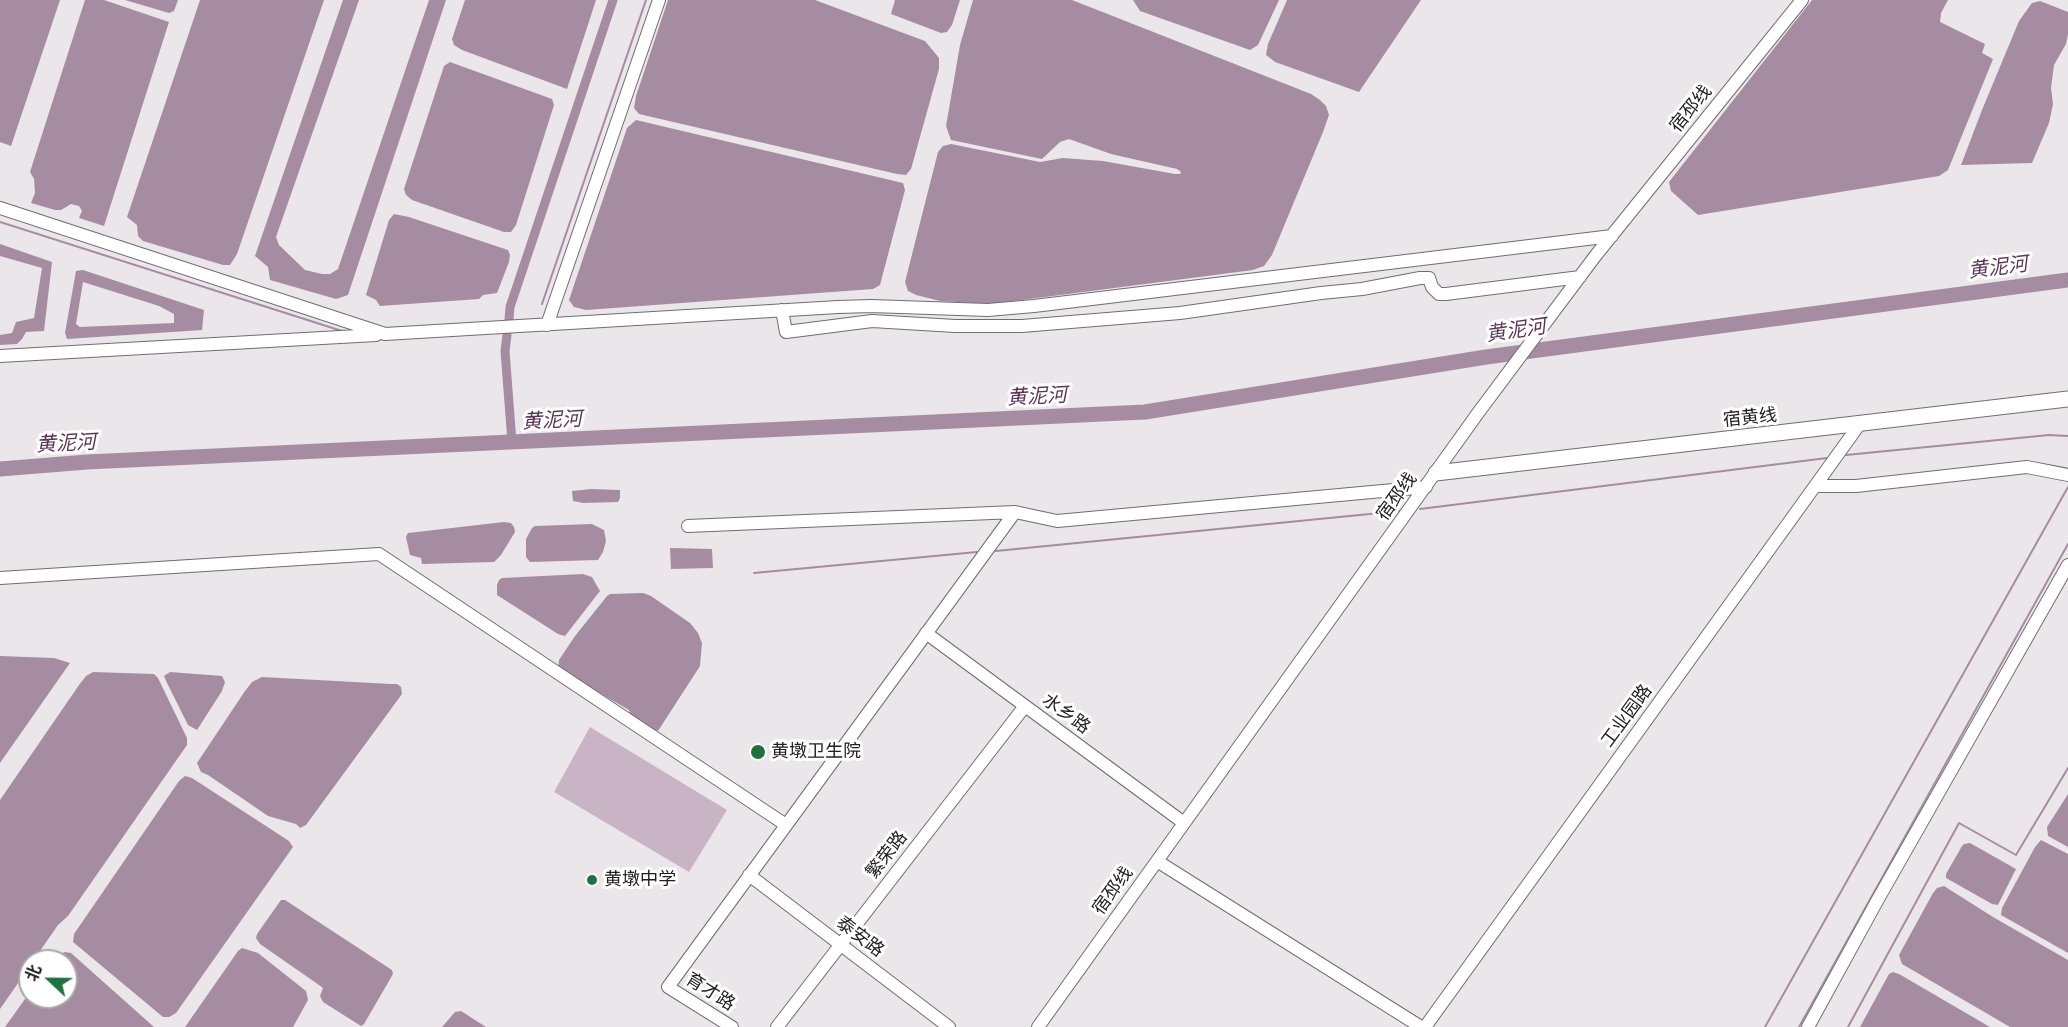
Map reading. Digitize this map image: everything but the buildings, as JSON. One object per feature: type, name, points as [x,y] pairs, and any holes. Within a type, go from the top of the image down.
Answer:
[{"type":"main road","name":"宿黄线","points":[[1436,473],[2068,399]]},
{"type":"street","points":[[547,325],[659,0]]},
{"type":"street","name":"宿邳线","points":[[1038,1027],[1436,473],[1580,277],[1802,0]]},
{"type":"street","points":[[0,208],[385,334]]},
{"type":"street","points":[[0,356],[782,310],[871,306],[988,310],[1612,236]]},
{"type":"street","points":[[782,310],[786,332],[872,321],[955,326],[1023,326],[1180,313],[1362,289],[1420,278],[1429,278],[1432,287],[1439,294],[1446,294],[1580,277]]},
{"type":"street","points":[[871,306],[872,321]]},
{"type":"street","name":"工业园路","points":[[1423,1027],[1859,425]]},
{"type":"street","points":[[1815,486],[1856,486],[2027,467],[2068,475]]},
{"type":"street","points":[[688,526],[1015,512],[1057,521],[1426,487]]},
{"type":"street","points":[[749,875],[1015,512]]},
{"type":"street","points":[[0,578],[379,554],[786,825]]},
{"type":"street","points":[[1808,1027],[2068,565]]},
{"type":"street","name":"水乡路","points":[[926,633],[1184,823]]},
{"type":"street","name":"繁荣路","points":[[777,1027],[1025,706]]},
{"type":"street","points":[[1157,861],[1423,1027]]},
{"type":"street","name":"泰安路","points":[[749,875],[949,1027]]},
{"type":"street","name":"育才路","points":[[732,1027],[668,987],[749,875]]},
{"type":"shaded area","points":[[0,0],[60,0],[11,146],[0,142]]},
{"type":"shaded area","points":[[85,0],[104,0],[169,22],[104,226],[79,218],[82,211],[79,206],[71,204],[61,210],[55,210],[31,203],[35,193],[34,179],[30,172]]},
{"type":"shaded area","points":[[125,0],[178,0],[174,11],[169,13]]},
{"type":"shaded area","points":[[200,0],[324,0],[237,254],[230,265],[223,265],[143,241],[138,236],[137,225],[127,217]]},
{"type":"shaded area","points":[[343,0],[359,0],[276,237],[279,245],[305,270],[322,274],[330,274],[338,269],[429,0],[446,0],[348,295],[336,299],[270,280],[268,267],[255,256]]},
{"type":"shaded area","points":[[465,0],[596,0],[567,89],[454,45],[452,39]]},
{"type":"shaded area","points":[[668,0],[815,0],[925,41],[939,58],[939,69],[911,169],[906,175],[897,174],[639,114],[634,108],[636,96]]},
{"type":"shaded area","points":[[895,0],[960,0],[952,25],[947,32],[941,33],[891,14]]},
{"type":"shaded area","points":[[973,0],[1072,0],[1311,94],[1320,100],[1326,106],[1329,115],[1272,255],[1264,266],[1253,270],[991,304],[940,301],[908,291],[905,282],[938,152],[943,146],[951,144],[1040,162],[1063,158],[1103,161],[1175,174],[1181,172],[1177,169],[1111,154],[1069,139],[1060,142],[1042,159],[951,140],[946,126],[960,45]]},
{"type":"shaded area","points":[[1133,0],[1279,0],[1258,45],[1250,50],[1140,11]]},
{"type":"shaded area","points":[[1287,0],[1421,0],[1359,92],[1275,62],[1266,55],[1268,44]]},
{"type":"shaded area","points":[[1812,0],[1948,0],[1941,13],[1940,22],[1985,44],[1982,53],[1993,59],[1948,170],[1939,176],[1698,215],[1671,191],[1669,182]]},
{"type":"shaded area","points":[[2040,1],[2068,12],[2068,34],[2066,44],[2054,65],[2051,88],[2053,104],[2049,123],[2032,163],[1961,165],[2019,21],[2032,3]]},
{"type":"shaded area","points":[[450,62],[552,99],[554,105],[516,225],[511,232],[504,232],[412,200],[406,195],[404,189],[444,66]]},
{"type":"shaded area","points":[[636,120],[903,183],[905,190],[880,285],[873,289],[586,310],[574,307],[569,300],[627,128]]},
{"type":"shaded area","points":[[394,214],[508,250],[509,262],[497,293],[483,295],[479,299],[380,306],[376,300],[366,295],[389,220]]},
{"type":"shaded area","points":[[0,244],[52,262],[44,331],[26,332],[17,344],[0,345],[0,335],[12,333],[16,322],[34,318],[42,268],[0,256]]},
{"type":"shaded area","points":[[83,270],[204,310],[202,330],[67,339],[65,333],[76,271]],"holes":[[[83,282],[159,306],[174,314],[174,323],[80,327],[76,324]]]},
{"type":"shaded area","points":[[620,490],[620,498],[618,502],[573,501],[572,491]]},
{"type":"shaded area","points":[[511,523],[515,532],[494,562],[422,564],[421,558],[410,555],[406,537],[408,533]]},
{"type":"shaded area","points":[[592,524],[604,530],[606,541],[598,560],[530,562],[526,557],[526,539],[535,526]]},
{"type":"shaded area","points":[[670,548],[712,549],[713,568],[671,569]]},
{"type":"shaded area","points":[[583,574],[592,577],[600,591],[565,636],[558,634],[497,595],[497,585],[502,578]]},
{"type":"shaded area","points":[[643,593],[690,623],[702,643],[700,666],[658,731],[641,725],[631,718],[629,710],[558,669],[559,660],[575,636],[607,596]]},
{"type":"shaded area","points":[[0,656],[54,658],[70,663],[0,763]]},
{"type":"shaded area","points":[[93,672],[154,674],[187,738],[187,745],[68,916],[58,925],[41,949],[18,949],[18,983],[0,1009],[0,800],[86,676]]},
{"type":"shaded area","points":[[170,672],[222,676],[225,682],[222,691],[197,730],[188,725],[167,683],[164,676]]},
{"type":"shaded area","points":[[262,677],[397,684],[401,687],[402,694],[306,825],[300,828],[296,824],[268,816],[201,772],[197,763],[245,691],[252,682]]},
{"type":"shaded area","points":[[590,727],[727,810],[689,872],[554,792]]},
{"type":"shaded area","points":[[185,776],[192,778],[289,841],[293,847],[176,1013],[163,1017],[73,942],[74,934],[179,781]]},
{"type":"shaded area","points":[[2068,794],[2068,847],[2048,836],[2047,827]]},
{"type":"shaded area","points":[[2041,840],[2068,854],[2068,953],[2001,915],[2002,908]]},
{"type":"shaded area","points":[[1970,843],[2016,869],[1998,905],[1992,904],[1946,878],[1962,846]]},
{"type":"shaded area","points":[[1944,886],[2068,960],[2068,1027],[2010,1027],[1902,964],[1899,955],[1933,893],[1937,888]]},
{"type":"shaded area","points":[[281,900],[285,900],[392,970],[393,974],[361,1026],[323,1002],[320,996],[323,988],[260,944],[256,938]]},
{"type":"shaded area","points":[[242,948],[258,953],[306,991],[308,1000],[293,1027],[185,1027],[238,951]]},
{"type":"shaded area","points":[[78,959],[154,1027],[5,1027],[18,1009],[78,1009]]},
{"type":"shaded area","points":[[1893,972],[1990,1027],[1860,1027],[1889,974]]},
{"type":"shaded area","points":[[461,1011],[486,1027],[442,1027],[455,1012]]},
{"type":"waterway","points":[[509,319],[510,307],[613,0]]},
{"type":"waterway","points":[[542,304],[646,0]]},
{"type":"waterway","points":[[0,222],[342,331]]},
{"type":"waterway","name":"黄泥河","points":[[0,469],[87,462],[1145,412],[1486,357],[2068,280]]},
{"type":"waterway","points":[[507,335],[505,351],[512,442]]},
{"type":"waterway","points":[[1846,455],[2049,435],[2068,436]]},
{"type":"waterway","points":[[1420,509],[1827,458]]},
{"type":"waterway","points":[[1765,1027],[2068,487]]},
{"type":"waterway","points":[[996,551],[1400,511]]},
{"type":"waterway","points":[[1799,1027],[2068,544]]},
{"type":"waterway","points":[[754,573],[977,552]]},
{"type":"waterway","points":[[1848,1027],[1959,823],[2016,855],[2068,768]]},
{"type":"place","name":"黄墩卫生院","points":[[758,752]]},
{"type":"place","name":"黄墩中学","points":[[592,880]]}]
